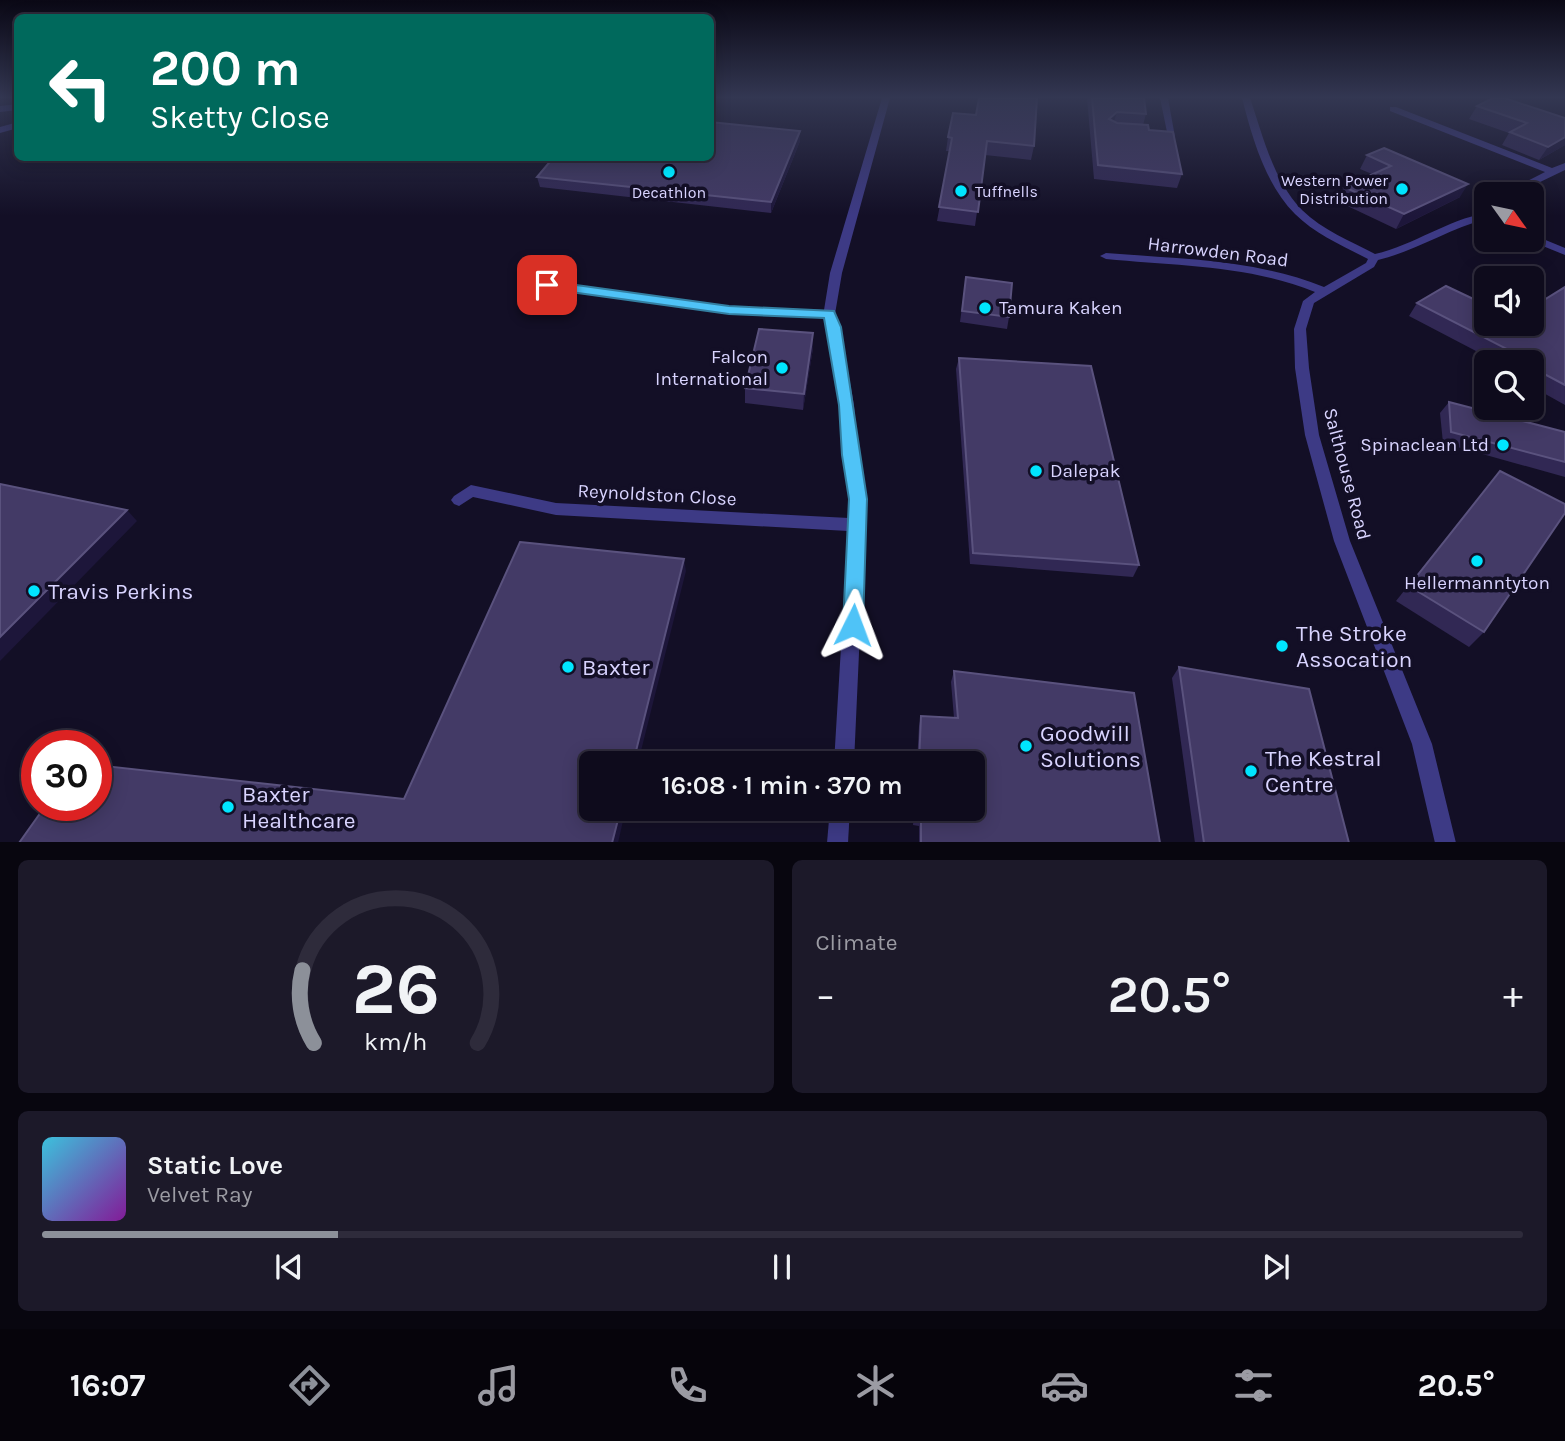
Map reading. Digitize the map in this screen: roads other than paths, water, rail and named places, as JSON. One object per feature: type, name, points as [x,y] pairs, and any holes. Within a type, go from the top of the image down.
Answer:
[{"type":"street","points":[[845,751],[858,499],[850,455],[847,405],[834,327],[829,314],[836,272],[875,137]]},
{"type":"street","points":[[1260,137],[1277,183],[1296,211],[1313,225],[1374,258]]},
{"type":"street","points":[[1465,137],[1553,172]]},
{"type":"street","points":[[1532,182],[1565,166]]},
{"type":"street","name":"Salthouse Road","points":[[1446,842],[1422,744],[1342,541],[1312,435],[1302,368],[1300,330],[1309,301],[1322,290],[1370,265],[1374,258],[1394,255],[1458,223],[1474,219]]},
{"type":"street","points":[[1544,243],[1565,252]]},
{"type":"street","name":"Harrowden Road","points":[[1106,256],[1260,271],[1301,279],[1322,290]]},
{"type":"street","points":[[547,285],[729,310],[829,314]]},
{"type":"street","name":"Reynoldston Close","points":[[459,500],[471,491],[556,509],[857,525]]},
{"type":"street","points":[[837,842],[839,821]]},
{"type":"place","name":"Decathlon","points":[[669,172]]},
{"type":"place","name":"Western Power Distribution","points":[[1402,189]]},
{"type":"place","name":"Tuffnells","points":[[961,191]]},
{"type":"place","name":"Tamura Kaken","points":[[985,308]]},
{"type":"place","name":"Falcon International","points":[[782,368]]},
{"type":"place","name":"Spinaclean Ltd","points":[[1503,445]]},
{"type":"place","name":"Dalepak","points":[[1036,471]]},
{"type":"place","name":"Hellermanntyton","points":[[1477,561]]},
{"type":"place","name":"Travis Perkins","points":[[34,591]]},
{"type":"place","name":"The Stroke Assocation","points":[[1282,646]]},
{"type":"place","name":"Baxter","points":[[568,667]]},
{"type":"place","name":"Goodwill Solutions","points":[[1026,746]]},
{"type":"place","name":"The Kestral Centre","points":[[1251,771]]},
{"type":"place","name":"Baxter Healthcare","points":[[228,807]]}]
